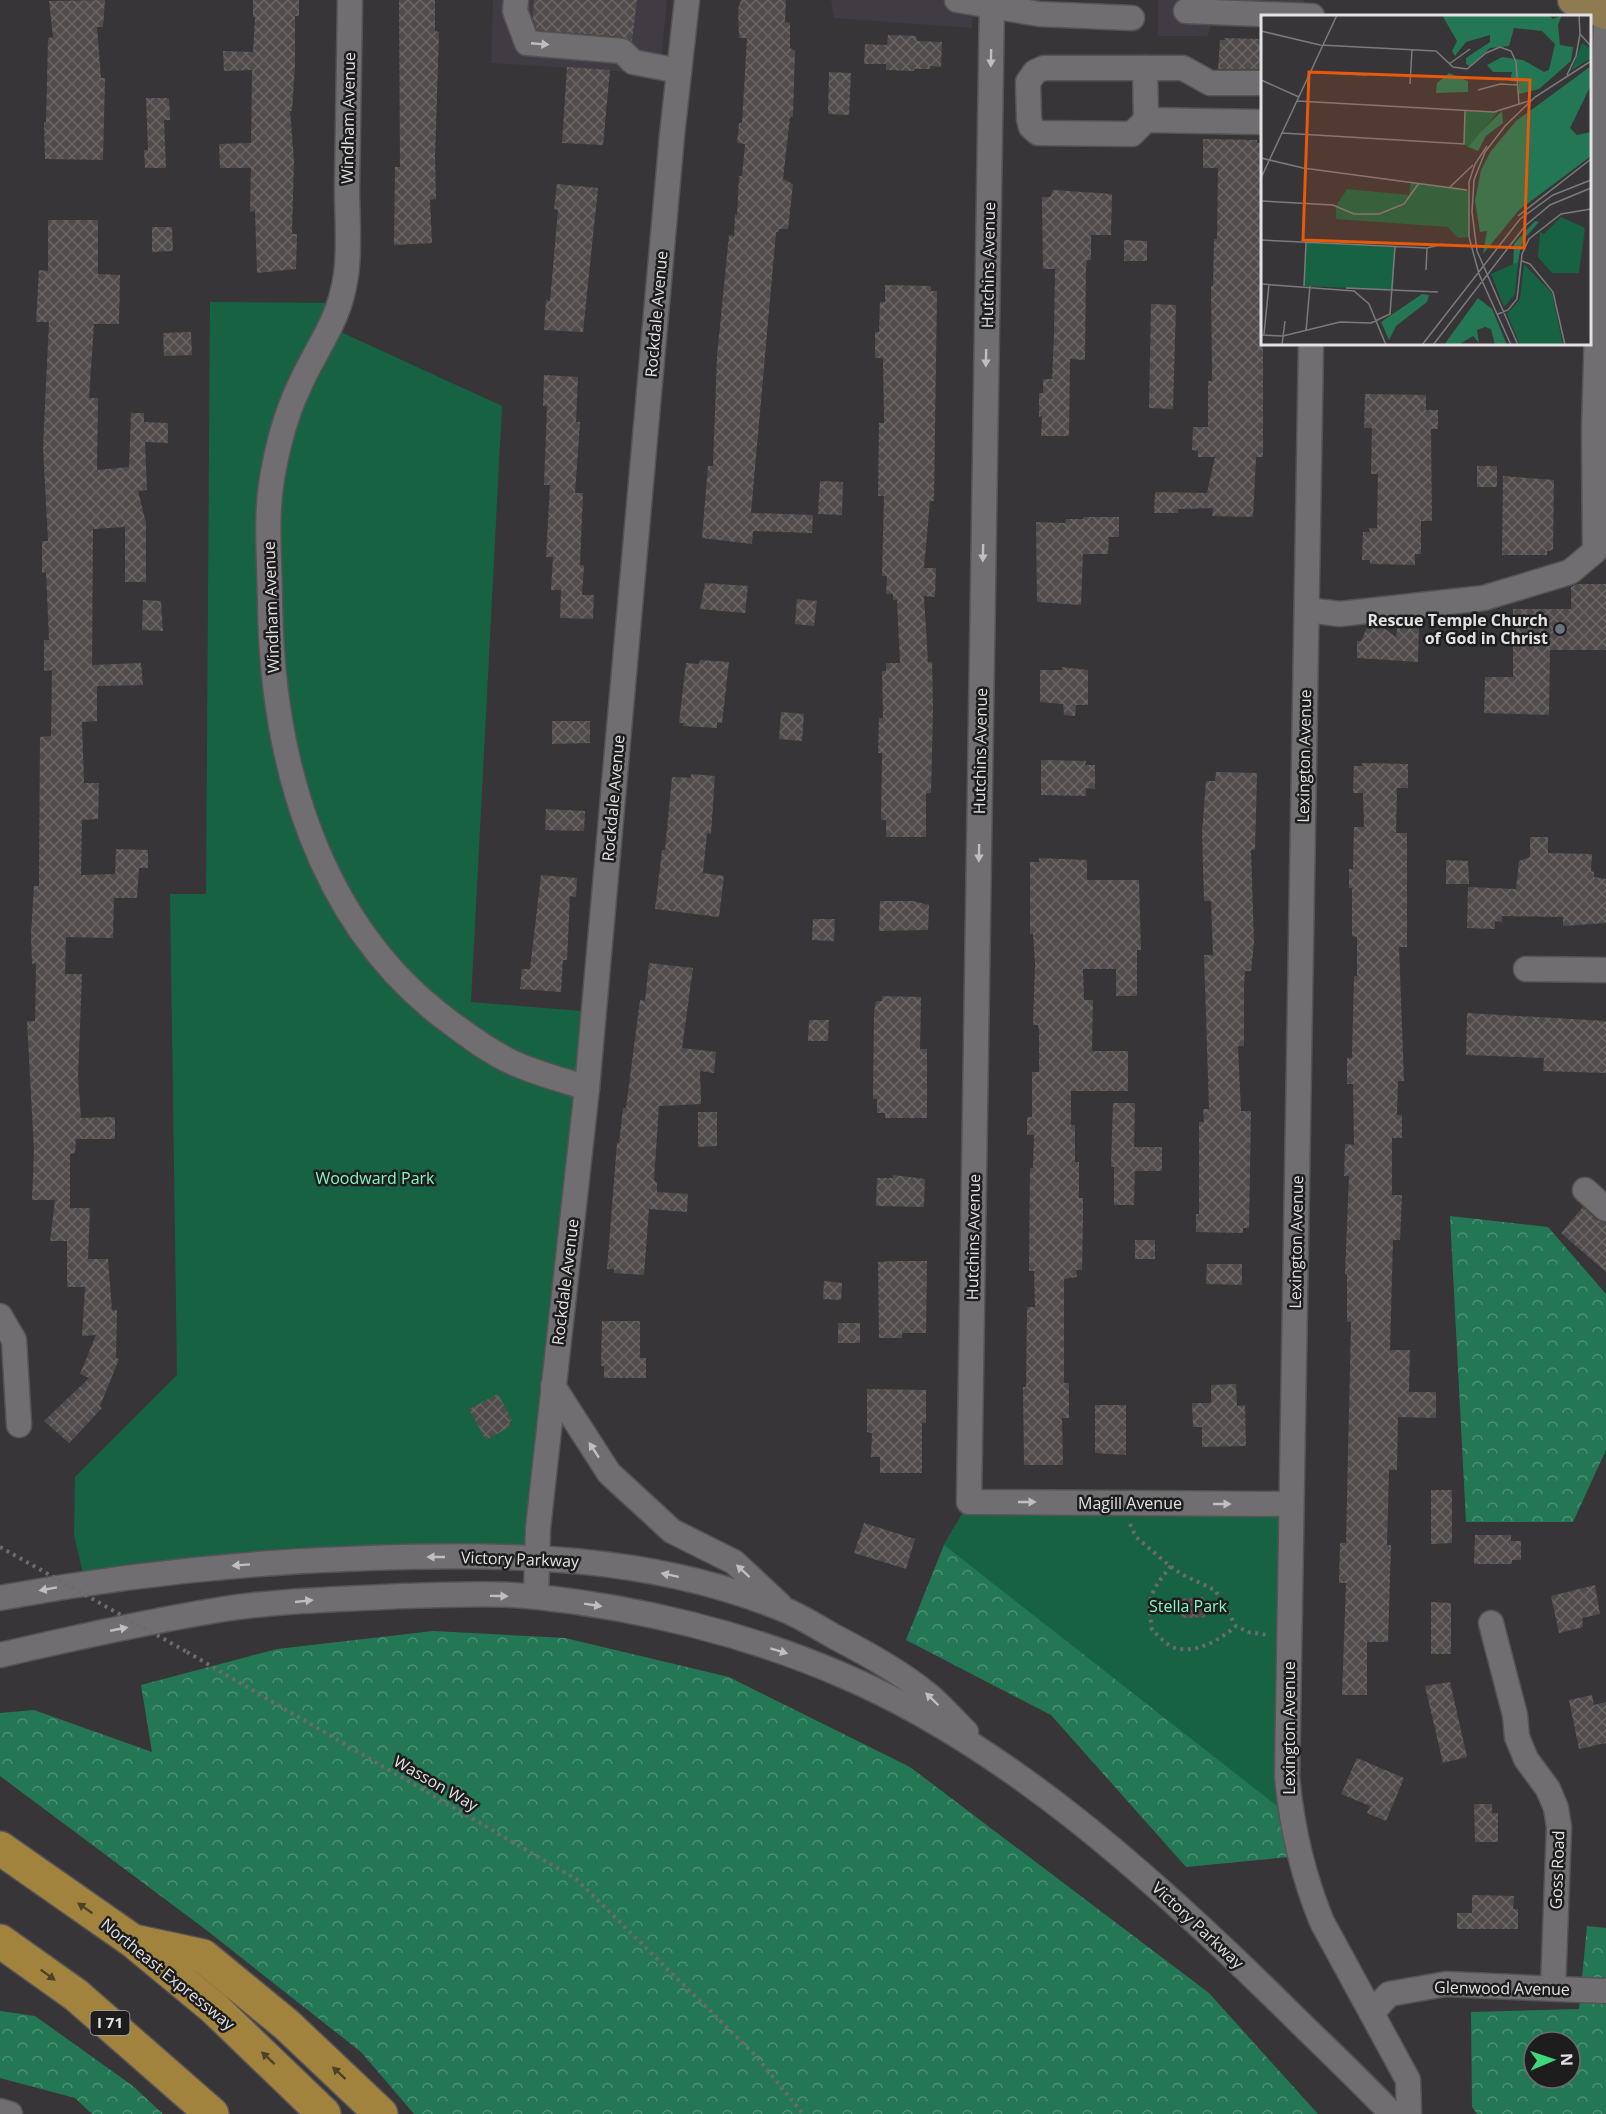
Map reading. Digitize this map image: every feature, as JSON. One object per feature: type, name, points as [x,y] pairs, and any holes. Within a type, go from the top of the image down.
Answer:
[{"type":"highway","name":"Northeast Expressway","points":[[0,1848],[133,1941],[214,2008],[324,2114]]},
{"type":"highway","name":"I 71","points":[[0,1941],[76,1995],[213,2114]]},
{"type":"highway","points":[[133,1941],[203,1956],[287,2025],[381,2114]]},
{"type":"main road","points":[[1573,0],[1606,14]]},
{"type":"street","name":"Windham Avenue","points":[[350,0],[346,272],[332,328],[315,354],[297,392],[280,441],[271,490],[271,655],[277,713],[286,760],[306,825],[324,869],[354,919],[402,981],[432,1009],[472,1039],[515,1064],[587,1088]]},
{"type":"street","points":[[516,0],[514,11],[526,43],[622,51],[633,62],[679,70]]},
{"type":"street","name":"Rockdale Avenue","points":[[536,1596],[536,1557],[587,1088],[687,0]]},
{"type":"street","points":[[957,0],[992,2],[1039,14],[1132,18]]},
{"type":"street","points":[[1314,15],[1316,0]]},
{"type":"street","name":"Hutchins Avenue","points":[[969,1502],[992,2]]},
{"type":"street","points":[[1186,11],[1265,7],[1309,15]]},
{"type":"street","points":[[1307,610],[1340,614],[1484,598],[1570,572],[1595,551],[1600,430],[1606,20]]},
{"type":"street","points":[[1261,83],[1210,83],[1183,68],[1044,68],[1035,72],[1028,82],[1029,118],[1031,128],[1038,133],[1132,134],[1146,120],[1261,122]]},
{"type":"street","points":[[1145,68],[1146,120]]},
{"type":"street","name":"Lexington Avenue","points":[[1311,345],[1287,1777],[1291,1817],[1299,1856],[1323,1922],[1408,2080],[1409,2114]]},
{"type":"street","points":[[1526,969],[1606,970]]},
{"type":"street","points":[[1585,1190],[1606,1209]]},
{"type":"street","points":[[0,1316],[14,1340],[19,1425]]},
{"type":"street","points":[[553,1386],[609,1473],[672,1532],[734,1562],[786,1611]]},
{"type":"street","name":"Magill Avenue","points":[[969,1502],[1292,1504]]},
{"type":"street","name":"Victory Parkway","points":[[0,1598],[85,1582],[214,1567],[397,1557],[536,1557],[611,1563],[675,1575],[786,1611],[861,1650],[926,1693],[989,1755]]},
{"type":"street","name":"Victory Parkway","points":[[0,1655],[225,1609],[325,1599],[447,1595],[536,1596],[634,1612],[723,1634],[788,1654],[844,1675],[989,1755],[1066,1812],[1156,1885],[1227,1950],[1392,2114]]},
{"type":"street","name":"Goss Road","points":[[1491,1623],[1515,1715],[1517,1737],[1526,1759],[1548,1789],[1556,1808],[1559,1827],[1553,1988]]},
{"type":"street","name":"Glenwood Avenue","points":[[1372,2013],[1389,1994],[1446,1984],[1606,1991]]},
{"type":"street","points":[[0,2111],[10,2114]]},
{"type":"path","points":[[1129,1503],[1131,1525],[1136,1536],[1171,1566],[1215,1590],[1236,1626],[1248,1632],[1289,1636]]},
{"type":"path","name":"Wasson Way","points":[[0,1547],[187,1652],[576,1879],[756,2056],[803,2114]]},
{"type":"path","points":[[1171,1566],[1153,1588],[1148,1603],[1152,1630],[1174,1648],[1198,1647],[1219,1640],[1236,1626]]},
{"type":"shaded area","points":[[493,0],[667,0],[660,74],[491,63]]},
{"type":"shaded area","points":[[831,0],[973,0],[972,28],[834,18]]},
{"type":"shaded area","points":[[1158,0],[1304,0],[1301,15],[1261,15],[1261,28],[1211,26],[1207,36],[1158,36]]},
{"type":"green space","name":"Woodward Park","points":[[210,302],[340,303],[332,328],[502,406],[471,1002],[594,1012],[536,1557],[85,1582],[74,1535],[75,1477],[177,1375],[170,894],[206,894]]},
{"type":"green space","points":[[1450,1216],[1548,1227],[1606,1294],[1606,1450],[1573,1522],[1466,1522]]},
{"type":"green space","name":"Stella Park","points":[[969,1502],[1291,1504],[1291,1817],[944,1545]]},
{"type":"green space","points":[[956,1524],[1288,1745],[1299,1856],[1186,1867],[1051,1715],[906,1640],[944,1545]]},
{"type":"green space","points":[[433,1631],[565,1638],[729,1677],[910,1767],[1209,1993],[1318,2114],[414,2114],[361,2052],[205,1929],[0,1776],[0,1713],[34,1710],[152,1752],[141,1685],[277,1649]]},
{"type":"green space","points":[[1587,1926],[1606,1928],[1606,2114],[1477,2114],[1472,2107],[1471,2012],[1579,2009]]},
{"type":"green space","points":[[0,2011],[35,2016],[133,2086],[163,2114],[92,2114],[75,2098],[0,2078]]},
{"type":"building","points":[[105,0],[103,27],[97,27],[101,78],[105,78],[103,160],[45,159],[44,122],[46,123],[48,38],[53,37],[49,1]]},
{"type":"building","points":[[253,0],[299,0],[299,16],[295,16],[295,65],[292,111],[290,111],[294,159],[292,234],[297,234],[296,269],[257,273],[255,211],[250,212],[251,168],[220,168],[219,144],[251,143],[252,70],[224,71],[223,51],[253,52],[255,17],[253,17]]},
{"type":"building","points":[[399,0],[435,0],[435,31],[439,32],[436,199],[430,200],[432,243],[394,245],[395,167],[400,167]]},
{"type":"building","points":[[534,0],[637,0],[632,41],[623,37],[537,30],[533,18]]},
{"type":"building","points":[[741,0],[786,0],[785,22],[790,23],[790,48],[795,51],[793,117],[790,117],[783,179],[793,184],[788,229],[779,229],[776,232],[751,513],[813,515],[812,533],[753,531],[752,544],[702,538],[708,466],[713,466],[717,356],[729,235],[734,236],[739,176],[742,176],[745,144],[737,143],[739,123],[742,123],[747,38],[739,38],[738,9]]},
{"type":"building","points":[[888,35],[916,36],[917,41],[942,42],[941,67],[930,66],[930,69],[914,69],[914,71],[886,70],[886,64],[864,64],[865,44],[887,45]]},
{"type":"building","points":[[1224,38],[1260,39],[1261,69],[1218,69],[1220,40],[1225,40]]},
{"type":"building","points":[[567,67],[610,70],[603,145],[562,143]]},
{"type":"building","points":[[829,72],[851,73],[849,115],[828,114]]},
{"type":"building","points":[[146,98],[169,98],[170,120],[164,120],[166,168],[145,168],[144,150],[148,150]]},
{"type":"building","points":[[1203,139],[1257,140],[1257,143],[1261,143],[1263,457],[1256,457],[1253,517],[1212,516],[1213,508],[1178,509],[1178,513],[1154,513],[1155,492],[1207,493],[1215,457],[1198,457],[1198,451],[1192,450],[1193,427],[1208,427],[1208,381],[1212,381],[1211,286],[1213,286],[1214,239],[1217,239],[1218,168],[1203,168]]},
{"type":"building","points":[[557,184],[598,188],[583,332],[544,330],[546,300],[550,301],[558,210],[554,209]]},
{"type":"building","points":[[1053,190],[1112,194],[1111,235],[1091,235],[1091,260],[1087,260],[1086,270],[1085,360],[1070,359],[1069,436],[1041,436],[1042,416],[1039,417],[1039,393],[1043,393],[1043,379],[1052,379],[1055,269],[1043,269],[1042,197],[1050,197]]},
{"type":"building","points":[[48,220],[98,220],[98,274],[120,275],[119,324],[94,324],[89,398],[98,398],[97,470],[129,467],[131,413],[144,413],[144,422],[168,423],[168,443],[145,442],[147,490],[138,491],[146,523],[146,582],[125,582],[125,527],[93,529],[92,665],[141,663],[143,685],[97,686],[97,721],[82,722],[84,783],[99,783],[98,819],[82,820],[81,875],[115,874],[116,849],[148,850],[148,868],[139,868],[137,898],[114,898],[113,938],[66,937],[65,974],[82,974],[78,1077],[81,1118],[115,1117],[115,1139],[76,1139],[75,1153],[70,1154],[70,1208],[90,1208],[88,1259],[108,1259],[112,1310],[117,1310],[116,1358],[119,1359],[100,1406],[102,1408],[69,1443],[44,1421],[89,1378],[80,1374],[96,1335],[82,1336],[85,1287],[67,1287],[67,1241],[50,1241],[55,1200],[32,1200],[34,1151],[27,1021],[35,1021],[36,963],[32,964],[31,934],[34,886],[39,886],[40,737],[51,736],[52,670],[44,671],[44,640],[49,640],[46,572],[42,573],[42,541],[48,541],[43,447],[49,322],[36,322],[39,270],[48,271]]},
{"type":"building","points":[[152,227],[172,227],[173,251],[152,252]]},
{"type":"building","points":[[1124,240],[1147,241],[1147,261],[1124,261]]},
{"type":"building","points":[[885,285],[931,286],[931,291],[937,291],[934,501],[930,501],[924,568],[936,568],[935,597],[924,596],[928,662],[932,662],[933,709],[931,793],[926,793],[926,837],[886,837],[886,820],[881,820],[882,753],[878,753],[879,718],[883,718],[882,671],[886,671],[886,663],[900,663],[897,600],[893,600],[893,594],[886,594],[887,576],[882,576],[884,496],[878,496],[879,423],[884,423],[883,358],[875,358],[875,332],[879,332],[880,302],[885,302]]},
{"type":"building","points":[[1151,304],[1176,305],[1173,409],[1149,408]]},
{"type":"building","points":[[191,332],[192,355],[164,356],[163,333]]},
{"type":"building","points":[[544,375],[578,377],[576,422],[580,422],[575,493],[583,493],[580,565],[584,565],[582,595],[594,595],[593,619],[560,618],[561,590],[551,590],[553,557],[546,557],[550,485],[544,485],[547,406],[543,406]]},
{"type":"building","points":[[1365,394],[1426,395],[1426,410],[1438,410],[1438,429],[1431,429],[1432,521],[1421,521],[1421,554],[1415,554],[1415,565],[1370,564],[1370,560],[1362,560],[1363,532],[1370,532],[1369,528],[1377,528],[1378,474],[1371,474],[1372,428],[1364,428]]},
{"type":"building","points":[[1477,466],[1497,466],[1497,487],[1477,487]]},
{"type":"building","points":[[1503,476],[1554,480],[1553,550],[1547,551],[1547,555],[1502,555]]},
{"type":"building","points":[[820,481],[843,482],[842,515],[818,514]]},
{"type":"building","points":[[1084,517],[1119,517],[1119,537],[1109,537],[1108,554],[1083,554],[1081,605],[1037,602],[1036,522],[1065,523],[1066,519],[1083,519]]},
{"type":"building","points":[[705,583],[748,586],[745,613],[700,609]]},
{"type":"building","points":[[1578,584],[1606,584],[1606,650],[1550,650],[1549,715],[1484,713],[1485,677],[1513,677],[1513,609],[1571,609],[1571,587]]},
{"type":"building","points":[[797,599],[817,601],[814,626],[795,624]]},
{"type":"building","points":[[143,600],[161,601],[163,631],[142,630]]},
{"type":"building","points":[[1398,623],[1419,623],[1418,662],[1357,658],[1357,641],[1361,641],[1368,625],[1378,624],[1396,637]]},
{"type":"building","points":[[700,660],[729,662],[722,723],[717,722],[717,728],[683,726],[684,723],[679,723],[686,663],[699,664]]},
{"type":"building","points":[[1062,667],[1088,670],[1088,705],[1076,705],[1075,716],[1064,715],[1063,704],[1040,702],[1040,670],[1062,670]]},
{"type":"building","points":[[781,712],[804,714],[802,741],[779,739]]},
{"type":"building","points":[[552,721],[590,721],[590,743],[552,744]]},
{"type":"building","points":[[1041,760],[1086,761],[1085,765],[1095,765],[1095,789],[1086,788],[1086,796],[1041,795]]},
{"type":"building","points":[[1362,763],[1408,764],[1408,788],[1397,788],[1396,833],[1407,833],[1407,947],[1399,947],[1404,1081],[1398,1081],[1397,1115],[1402,1115],[1402,1138],[1392,1138],[1392,1195],[1402,1195],[1400,1240],[1393,1240],[1390,1350],[1410,1350],[1409,1392],[1436,1392],[1436,1418],[1398,1417],[1397,1470],[1389,1470],[1387,1545],[1391,1545],[1388,1642],[1367,1642],[1367,1695],[1342,1695],[1346,1583],[1339,1583],[1340,1543],[1346,1543],[1351,1322],[1347,1322],[1347,1274],[1345,1274],[1349,1176],[1344,1176],[1345,1144],[1354,1145],[1353,1084],[1347,1084],[1347,1058],[1352,1058],[1354,976],[1357,976],[1357,937],[1352,936],[1352,888],[1349,888],[1349,869],[1353,869],[1354,827],[1364,827],[1363,793],[1353,793],[1354,766],[1362,766]]},
{"type":"building","points":[[1216,772],[1257,773],[1255,850],[1251,850],[1254,943],[1251,971],[1245,971],[1244,1046],[1238,1046],[1241,1111],[1251,1111],[1249,1228],[1243,1228],[1243,1233],[1196,1232],[1196,1214],[1199,1214],[1199,1122],[1204,1122],[1203,1109],[1209,1109],[1204,955],[1213,955],[1211,901],[1204,901],[1202,832],[1206,781],[1215,781]]},
{"type":"building","points":[[691,774],[715,776],[711,834],[707,833],[703,873],[724,876],[719,917],[655,909],[662,850],[665,850],[672,777],[691,778]]},
{"type":"building","points":[[546,809],[585,811],[584,831],[545,830]]},
{"type":"building","points":[[1530,837],[1548,837],[1548,853],[1592,854],[1591,871],[1594,872],[1594,877],[1606,879],[1606,923],[1563,926],[1563,917],[1502,916],[1502,922],[1495,921],[1495,929],[1467,928],[1468,887],[1516,889],[1519,861],[1530,857]]},
{"type":"building","points":[[1039,858],[1087,860],[1087,880],[1139,880],[1141,950],[1137,950],[1137,996],[1116,996],[1116,969],[1083,969],[1084,1000],[1093,1000],[1092,1051],[1128,1051],[1128,1091],[1071,1091],[1071,1125],[1075,1125],[1075,1162],[1079,1162],[1079,1198],[1083,1198],[1082,1270],[1076,1270],[1077,1277],[1064,1279],[1064,1383],[1069,1383],[1069,1418],[1062,1418],[1063,1465],[1024,1465],[1023,1387],[1026,1387],[1027,1307],[1035,1307],[1034,1271],[1029,1271],[1030,1168],[1033,1168],[1034,1135],[1027,1135],[1027,1117],[1032,1117],[1032,1072],[1039,1072],[1039,1030],[1038,1025],[1033,1025],[1035,964],[1033,934],[1030,934],[1030,862],[1039,862]]},
{"type":"building","points":[[1446,860],[1468,861],[1469,884],[1446,884]]},
{"type":"building","points":[[541,875],[577,878],[576,897],[570,896],[567,960],[563,960],[561,992],[520,989],[522,969],[530,969]]},
{"type":"building","points":[[880,901],[913,901],[929,905],[928,930],[879,931]]},
{"type":"building","points":[[813,919],[835,919],[834,941],[812,940]]},
{"type":"building","points":[[649,963],[693,968],[682,1048],[716,1052],[714,1073],[700,1071],[701,1104],[659,1106],[654,1180],[657,1183],[657,1192],[688,1194],[687,1212],[649,1209],[644,1275],[614,1273],[614,1269],[607,1269],[617,1143],[619,1143],[623,1108],[626,1108],[640,1000],[645,1001]]},
{"type":"building","points":[[882,996],[921,997],[920,1049],[927,1049],[927,1118],[885,1118],[885,1113],[877,1113],[877,1099],[873,1099],[874,1013],[876,1001],[882,1001]]},
{"type":"building","points":[[1467,1013],[1606,1021],[1606,1073],[1543,1071],[1544,1058],[1466,1055]]},
{"type":"building","points":[[809,1020],[829,1020],[828,1041],[808,1041]]},
{"type":"building","points":[[1113,1103],[1135,1103],[1134,1147],[1162,1147],[1162,1171],[1135,1171],[1134,1205],[1114,1205],[1114,1167],[1111,1167]]},
{"type":"building","points":[[698,1112],[717,1112],[717,1146],[698,1147]]},
{"type":"building","points":[[893,1175],[925,1179],[924,1207],[876,1206],[877,1178],[893,1178]]},
{"type":"building","points":[[1583,1207],[1597,1220],[1606,1223],[1606,1272],[1561,1233]]},
{"type":"building","points":[[1135,1240],[1155,1240],[1155,1259],[1135,1259]]},
{"type":"building","points":[[927,1261],[926,1333],[902,1333],[902,1338],[879,1338],[878,1262]]},
{"type":"building","points":[[1207,1264],[1242,1264],[1242,1285],[1206,1284]]},
{"type":"building","points":[[824,1281],[842,1283],[841,1300],[823,1299]]},
{"type":"building","points":[[602,1321],[640,1321],[640,1358],[646,1358],[646,1378],[604,1378],[604,1366],[601,1366]]},
{"type":"building","points":[[838,1323],[860,1323],[860,1343],[838,1343]]},
{"type":"building","points":[[1236,1384],[1237,1406],[1245,1405],[1246,1446],[1202,1447],[1202,1427],[1193,1427],[1192,1403],[1211,1403],[1211,1385]]},
{"type":"building","points":[[867,1389],[926,1390],[926,1423],[922,1423],[922,1473],[880,1473],[880,1457],[871,1457],[872,1433],[867,1432]]},
{"type":"building","points":[[498,1394],[512,1420],[509,1422],[511,1426],[486,1440],[469,1409]]},
{"type":"building","points":[[1095,1405],[1126,1405],[1126,1455],[1095,1453]]},
{"type":"building","points":[[1431,1490],[1452,1490],[1452,1543],[1431,1544]]},
{"type":"building","points":[[864,1523],[915,1539],[906,1569],[854,1553]]},
{"type":"building","points":[[1475,1535],[1511,1535],[1511,1541],[1521,1541],[1521,1560],[1512,1560],[1512,1564],[1474,1564]]},
{"type":"building","points":[[1595,1585],[1600,1614],[1582,1618],[1583,1627],[1559,1633],[1551,1596]]},
{"type":"building","points":[[1204,1597],[1205,1617],[1182,1618],[1181,1599]]},
{"type":"building","points":[[1431,1602],[1451,1603],[1451,1654],[1431,1654]]},
{"type":"building","points":[[1450,1682],[1467,1757],[1443,1763],[1425,1686]]},
{"type":"building","points":[[1592,1695],[1594,1705],[1606,1702],[1606,1743],[1579,1749],[1569,1700]]},
{"type":"building","points":[[1357,1758],[1404,1778],[1386,1821],[1367,1813],[1370,1806],[1341,1794]]},
{"type":"building","points":[[1474,1804],[1492,1804],[1492,1813],[1498,1813],[1498,1842],[1475,1842]]},
{"type":"building","points":[[1472,1895],[1514,1896],[1513,1909],[1518,1909],[1518,1929],[1457,1929],[1457,1913],[1472,1913]]},
{"type":"place","name":"Rescue Temple Church of God in Christ","points":[[1560,629]]}]
